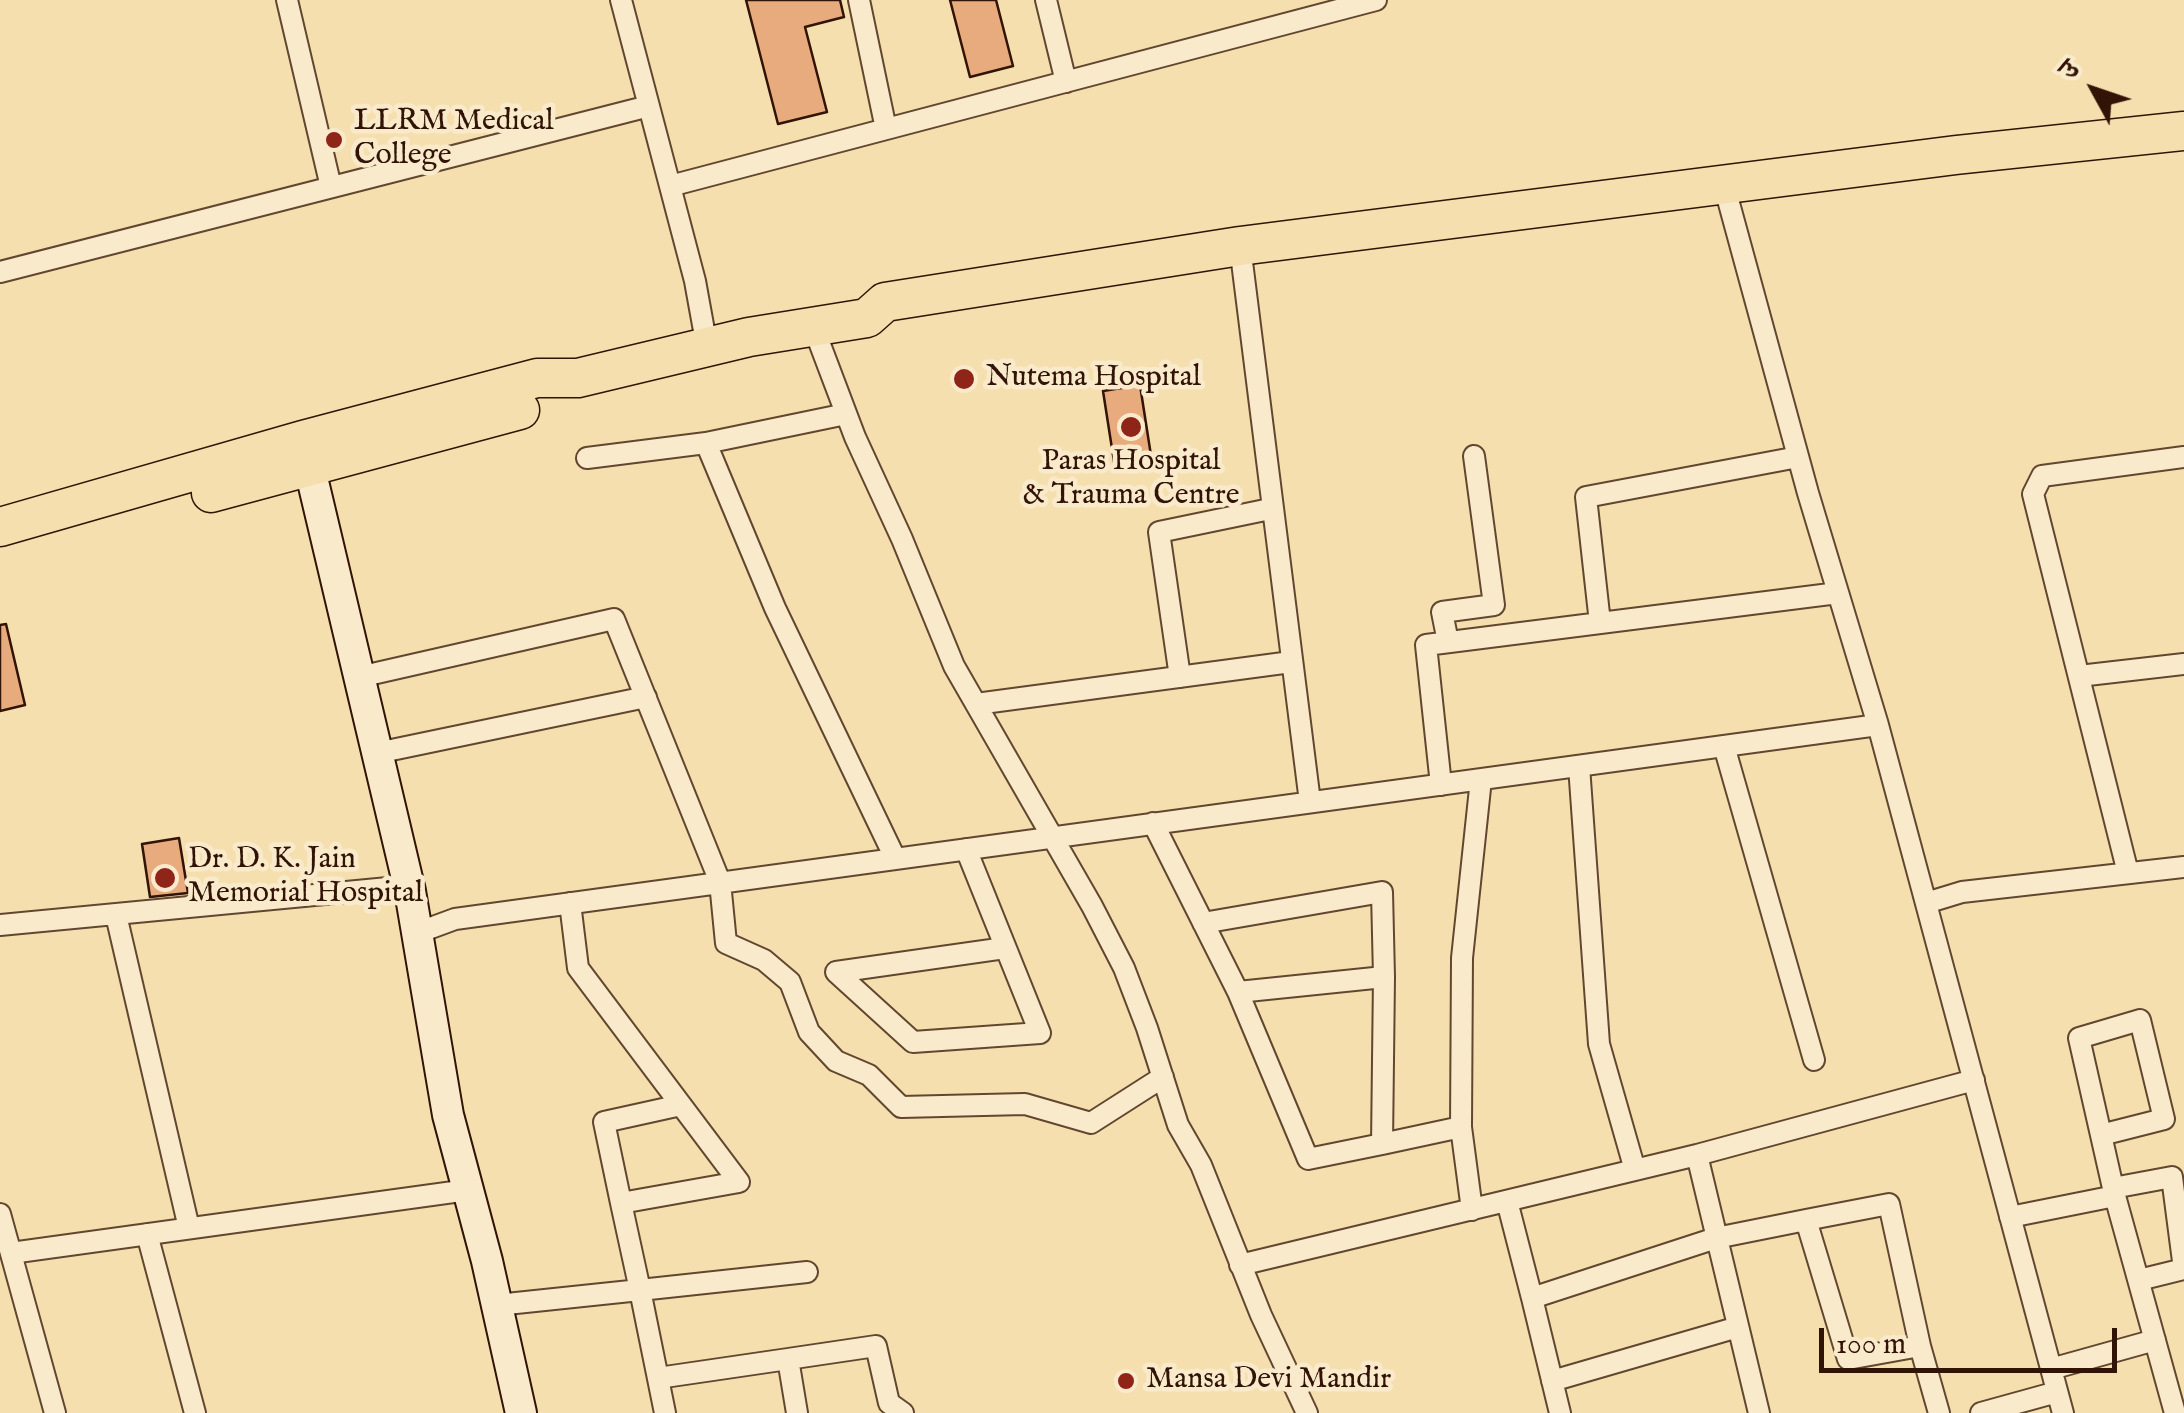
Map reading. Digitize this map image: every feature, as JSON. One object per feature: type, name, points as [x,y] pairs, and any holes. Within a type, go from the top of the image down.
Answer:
[{"type":"highway","points":[[0,551],[537,378],[578,378],[707,347],[866,318],[885,302],[1727,196],[2184,130]]},
{"type":"highway","points":[[1727,196],[2184,155]]},
{"type":"highway","points":[[0,527],[306,453]]},
{"type":"street","points":[[287,0],[331,187]]},
{"type":"street","points":[[621,0],[695,281],[707,347]]},
{"type":"street","points":[[859,0],[886,129]]},
{"type":"street","points":[[1046,0],[1066,82]]},
{"type":"street","points":[[670,186],[1376,0]]},
{"type":"street","points":[[0,272],[649,106]]},
{"type":"street","points":[[1727,196],[1798,457],[1878,725],[2063,1413]]},
{"type":"street","points":[[1241,259],[1310,802]]},
{"type":"street","points":[[813,326],[846,414],[954,666],[1124,968],[1178,1125],[1200,1165],[1307,1413]]},
{"type":"street","points":[[587,458],[706,443],[846,414]]},
{"type":"street","points":[[706,443],[774,608],[896,858]]},
{"type":"street","points":[[306,453],[409,886],[448,1115],[497,1305],[520,1413]]},
{"type":"street","points":[[1448,642],[1442,612],[1494,605],[1474,456]]},
{"type":"street","points":[[2128,873],[2033,494],[2042,476],[2184,456]]},
{"type":"street","points":[[1600,623],[1586,498],[1798,457]]},
{"type":"street","points":[[1180,677],[1159,532],[1270,509]]},
{"type":"street","points":[[1442,784],[1426,645],[1838,594]]},
{"type":"street","points":[[359,677],[614,619],[720,882],[726,943],[764,960],[790,982],[809,1032],[836,1061],[869,1075],[901,1107],[1025,1104],[1091,1123],[1162,1077]]},
{"type":"street","points":[[976,704],[1291,662]]},
{"type":"street","points":[[2078,676],[2184,664]]},
{"type":"street","points":[[377,753],[646,697]]},
{"type":"street","points":[[418,934],[455,919],[1878,725]]},
{"type":"street","points":[[1724,746],[1814,1060]]},
{"type":"street","points":[[1579,766],[1599,1044],[1635,1170]]},
{"type":"street","points":[[1472,1210],[1461,1127],[1462,958],[1481,779]]},
{"type":"street","points":[[1153,823],[1238,992],[1308,1159],[1461,1127]]},
{"type":"street","points":[[966,848],[1040,1033],[913,1042],[836,972],[1005,948]]},
{"type":"street","points":[[1926,902],[1962,892],[2184,866]]},
{"type":"street","points":[[0,926],[409,886]]},
{"type":"street","points":[[1203,924],[1382,892],[1382,1144]]},
{"type":"street","points":[[570,903],[578,968],[739,1182],[621,1203]]},
{"type":"street","points":[[116,915],[189,1228]]},
{"type":"street","points":[[1238,992],[1384,977]]},
{"type":"street","points":[[2101,1134],[2164,1120],[2140,1020],[2079,1038],[2114,1192],[2176,1413]]},
{"type":"street","points":[[1240,1265],[1697,1156],[1974,1080]]},
{"type":"street","points":[[665,1413],[604,1122],[681,1105]]},
{"type":"street","points":[[1697,1156],[1759,1413]]},
{"type":"street","points":[[2010,1216],[2172,1177],[2184,1269],[2138,1280]]},
{"type":"street","points":[[11,1252],[468,1190]]},
{"type":"street","points":[[1507,1202],[1560,1413]]},
{"type":"street","points":[[1532,1298],[1716,1238],[1889,1204],[1939,1413]]},
{"type":"street","points":[[0,1214],[55,1413]]},
{"type":"street","points":[[1806,1220],[1848,1359],[1920,1346]]},
{"type":"street","points":[[147,1234],[195,1413]]},
{"type":"street","points":[[497,1305],[807,1272]]},
{"type":"street","points":[[1552,1382],[1738,1327]]},
{"type":"street","points":[[2051,1369],[2155,1340]]},
{"type":"street","points":[[658,1378],[876,1346],[888,1404],[903,1413]]},
{"type":"street","points":[[788,1360],[797,1413]]},
{"type":"street","points":[[1981,1413],[2057,1392]]},
{"type":"building","points":[[746,0],[840,0],[844,17],[805,27],[827,112],[778,124]]},
{"type":"building","points":[[950,0],[996,0],[1013,66],[970,77]]},
{"type":"building","points":[[1140,385],[1152,462],[1115,468],[1103,391]]},
{"type":"building","points":[[6,624],[25,705],[0,711],[0,625]]},
{"type":"building","points":[[179,838],[188,893],[150,897],[142,844]]},
{"type":"place","name":"LLRM Medical College","points":[[334,140]]},
{"type":"place","name":"Nutema Hospital","points":[[964,379]]},
{"type":"place","name":"Paras Hospital & Trauma Centre","points":[[1131,427]]},
{"type":"place","name":"Dr. D. K. Jain Memorial Hospital","points":[[165,878]]},
{"type":"place","name":"Mansa Devi Mandir","points":[[1126,1381]]}]
